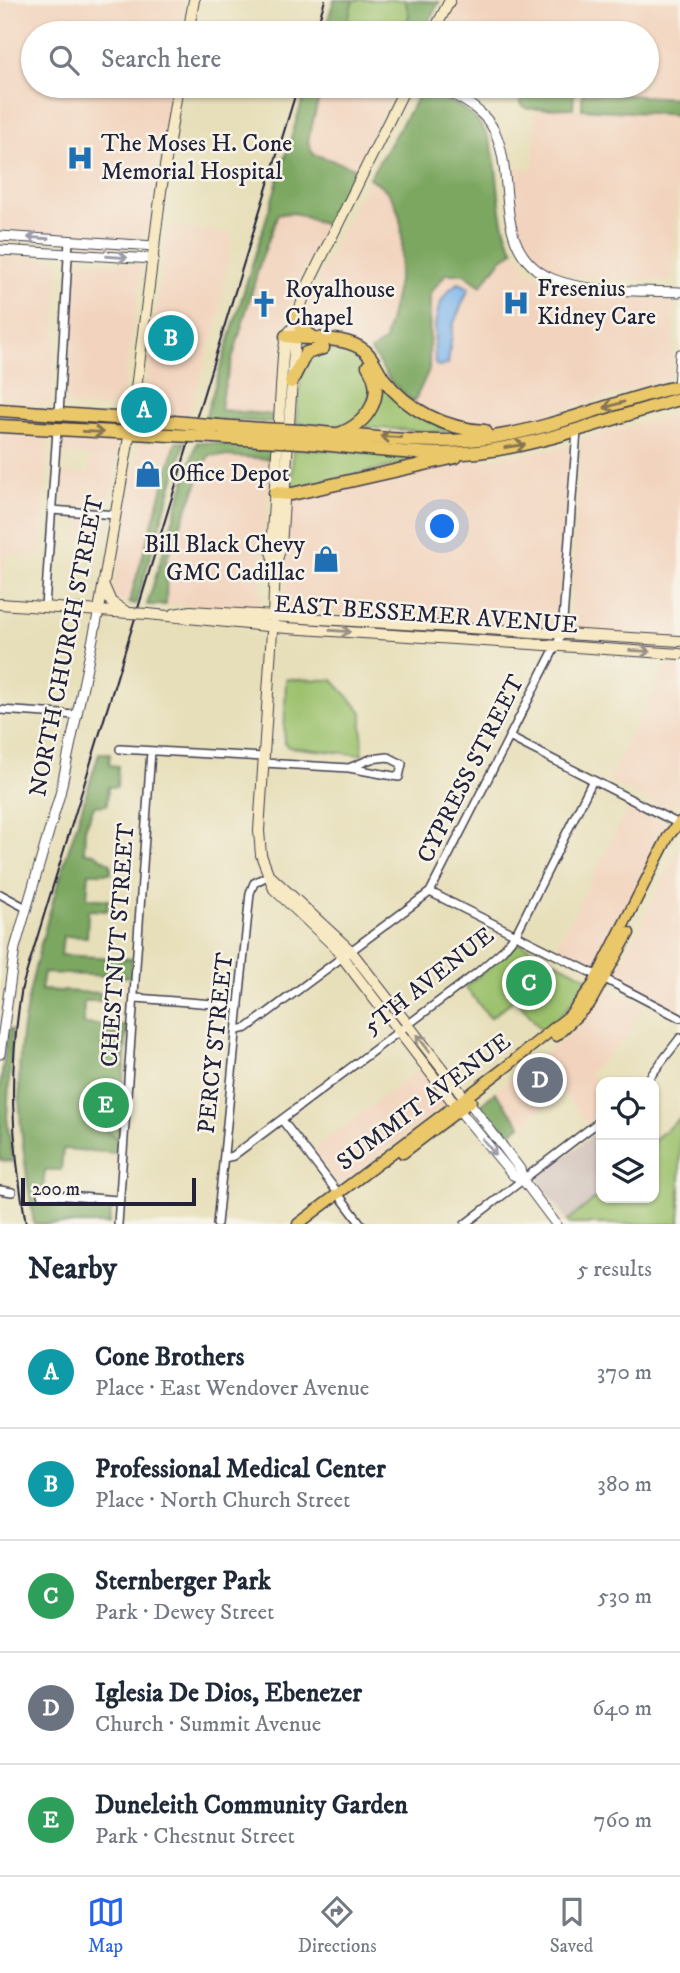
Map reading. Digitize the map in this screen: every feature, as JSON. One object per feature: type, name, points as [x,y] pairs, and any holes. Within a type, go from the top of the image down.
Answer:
[{"type":"highway","points":[[292,334],[304,333],[320,343],[354,345],[365,352],[406,402],[436,420],[474,431],[517,433]]},
{"type":"highway","points":[[292,334],[357,355],[373,374],[375,400],[370,412],[359,424],[339,434]]},
{"type":"highway","points":[[291,382],[306,353],[320,343]]},
{"type":"highway","points":[[279,494],[476,452],[529,444],[658,405],[679,391]]},
{"type":"highway","points":[[301,437],[339,434],[428,439],[491,438],[679,391]]},
{"type":"highway","points":[[0,410],[132,420],[172,428],[301,437],[421,452],[476,452]]},
{"type":"highway","points":[[0,426],[130,433],[172,428]]},
{"type":"main road","points":[[190,21],[194,0]]},
{"type":"main road","points":[[439,21],[450,0]]},
{"type":"main road","name":"NORTH CHURCH STREET","points":[[99,610],[132,420],[176,98]]},
{"type":"main road","points":[[279,494],[292,334],[309,283],[400,98]]},
{"type":"main road","points":[[292,334],[291,382],[271,551],[275,567],[273,621],[258,840],[269,875],[346,953],[467,1100]]},
{"type":"main road","points":[[104,585],[111,602],[129,613]]},
{"type":"main road","name":"EAST BESSEMER AVENUE","points":[[0,604],[170,615],[190,620],[273,621],[680,642]]},
{"type":"main road","name":"EAST BESSEMER AVENUE","points":[[273,621],[555,646],[680,654]]},
{"type":"main road","name":"SUMMIT AVENUE","points":[[298,1224],[340,1196],[569,1026],[602,978],[669,850],[679,825]]},
{"type":"main road","points":[[346,953],[398,1031],[457,1107]]},
{"type":"main road","name":"SUMMIT AVENUE","points":[[309,1224],[340,1196]]},
{"type":"street","points":[[459,98],[476,108],[494,132],[503,166],[512,234],[519,248],[536,268],[551,278],[577,285],[680,292]]},
{"type":"street","points":[[0,236],[156,243]]},
{"type":"street","points":[[60,414],[69,240]]},
{"type":"street","points":[[0,250],[154,259]]},
{"type":"street","points":[[679,391],[680,354]]},
{"type":"street","points":[[45,607],[57,430]]},
{"type":"street","name":"CYPRESS STREET","points":[[237,1030],[247,1028],[430,892],[562,634],[577,430]]},
{"type":"street","points":[[52,510],[116,515]]},
{"type":"street","name":"NORTH CHURCH STREET","points":[[0,1054],[4,994],[60,794],[99,610]]},
{"type":"street","points":[[601,649],[615,637]]},
{"type":"street","points":[[0,710],[76,715]]},
{"type":"street","points":[[509,737],[679,825]]},
{"type":"street","points":[[120,749],[349,768],[396,778],[403,768],[395,758],[388,757],[371,759],[349,768]]},
{"type":"street","name":"CHESTNUT STREET","points":[[118,1224],[136,998],[151,751]]},
{"type":"street","name":"5TH AVENUE","points":[[224,1158],[233,1156],[478,972],[516,934],[593,780]]},
{"type":"street","name":"PERCY STREET","points":[[217,1224],[250,890],[257,881],[269,875]]},
{"type":"street","points":[[430,892],[680,1018]]},
{"type":"street","points":[[0,894],[26,908]]},
{"type":"street","points":[[136,998],[239,1006]]},
{"type":"street","points":[[650,1077],[680,1038]]},
{"type":"street","points":[[467,1100],[520,1169],[523,1180],[556,1224]]},
{"type":"street","points":[[457,1107],[513,1175],[523,1180]]},
{"type":"street","points":[[282,1120],[361,1224]]},
{"type":"street","points":[[465,1224],[596,1124]]},
{"type":"street","points":[[0,1191],[12,1192]]},
{"type":"street","points":[[41,1194],[118,1200]]},
{"type":"shaded area","name":"The Moses H. Cone Memorial Hospital","points":[[0,0],[184,0],[181,21],[21,21],[21,98],[169,98],[148,234],[142,239],[0,230]]},
{"type":"shaded area","points":[[461,0],[680,0],[680,98],[659,97],[659,21],[451,21]]},
{"type":"shaded area","points":[[319,98],[390,98],[355,168],[313,154],[308,141]]},
{"type":"shaded area","points":[[545,107],[680,115],[673,276],[669,282],[571,277],[542,263],[528,248],[516,222],[511,167],[533,168],[536,109]]},
{"type":"shaded area","points":[[369,178],[385,185],[395,203],[404,238],[385,341],[371,351],[314,334],[305,327],[319,277]]},
{"type":"shaded area","points":[[294,213],[326,225],[301,275],[282,328],[273,415],[221,410],[222,395],[260,263],[278,214]]},
{"type":"shaded area","points":[[168,227],[232,234],[218,319],[188,416],[147,413],[142,406]]},
{"type":"shaded area","points":[[514,251],[528,269],[558,288],[571,292],[671,300],[675,304],[671,375],[667,380],[511,425],[464,423],[430,411],[414,402],[429,370],[430,293],[446,274],[464,274],[482,285],[501,260]]},
{"type":"shaded area","points":[[0,256],[59,260],[51,404],[0,401]]},
{"type":"shaded area","points":[[76,261],[142,265],[121,408],[67,405]]},
{"type":"shaded area","points":[[680,414],[680,637],[573,630],[570,625],[581,443],[585,437]]},
{"type":"shaded area","points":[[0,433],[48,436],[40,556],[5,554],[2,594],[0,594]]},
{"type":"shaded area","points":[[64,437],[119,442],[111,496],[100,506],[66,506],[61,501],[62,472],[89,473],[91,456],[63,454]]},
{"type":"shaded area","points":[[141,442],[176,442],[129,603],[117,600],[114,590],[130,488]]},
{"type":"shaded area","points":[[569,447],[558,625],[554,629],[286,610],[284,607],[291,502],[297,497],[394,473]]},
{"type":"shaded area","points":[[209,455],[270,459],[259,608],[166,605],[167,558]]},
{"type":"shaded area","points":[[82,518],[107,520],[103,543],[81,541]]},
{"type":"shaded area","points":[[670,658],[680,659],[680,790],[671,809],[667,810],[609,780]]},
{"type":"shaded area","points":[[630,805],[669,824],[596,969],[556,948]]},
{"type":"shaded area","points":[[680,847],[680,1010],[614,977]]},
{"type":"shaded area","points":[[608,988],[645,1007],[625,1039],[589,1073],[596,1082],[596,1117],[587,1124],[563,1092],[521,1125],[495,1092],[578,1027]]},
{"type":"shaded area","points":[[420,1069],[446,1101],[445,1105],[339,1185],[313,1150]]},
{"type":"shaded area","points":[[596,1133],[596,1198],[567,1221],[537,1178]]},
{"type":"green space","points":[[334,0],[353,0],[347,21],[328,21]]},
{"type":"green space","points":[[353,0],[405,0],[409,14],[408,21],[347,21]]},
{"type":"green space","points":[[405,0],[439,2],[429,21],[408,21]]},
{"type":"green space","points":[[303,98],[319,98],[308,141],[313,154],[355,168],[326,225],[294,213],[278,214],[260,263],[222,395],[221,410],[273,415],[272,423],[205,418]]},
{"type":"green space","points":[[417,98],[441,98],[469,113],[483,129],[491,146],[505,230],[514,251],[501,260],[481,286],[464,274],[446,274],[430,293],[429,370],[414,402],[392,383],[371,351],[385,341],[402,251],[397,208],[386,190],[369,178]]},
{"type":"green space","points":[[521,98],[574,98],[573,108],[527,109],[521,104]]},
{"type":"green space","points":[[582,98],[680,98],[680,115],[582,109]]},
{"type":"green space","points":[[328,350],[348,354],[362,364],[370,383],[367,403],[363,412],[346,424],[328,426],[296,423],[302,363],[309,356]]},
{"type":"green space","points":[[377,376],[385,386],[464,433],[356,427],[363,422]]},
{"type":"green space","points":[[176,442],[185,442],[136,604],[129,603]]},
{"type":"green space","points":[[197,442],[270,447],[270,459],[209,455],[167,558],[166,605],[147,605]]},
{"type":"green space","points":[[293,448],[441,456],[292,488]]},
{"type":"green space","points":[[286,679],[333,680],[362,712],[362,755],[288,747],[284,742]]},
{"type":"green space","points":[[99,753],[110,753],[109,765],[118,766],[117,787],[108,787],[107,805],[94,806],[85,829],[84,852],[94,853],[111,864],[111,873],[89,873],[87,898],[108,900],[107,911],[88,910],[87,937],[63,936],[61,955],[132,959],[131,977],[44,973],[41,990],[100,993],[100,1001],[84,1001],[83,1024],[127,1026],[123,1082],[93,1094],[90,1116],[118,1140],[117,1153],[63,1149],[61,1170],[45,1170],[43,1190],[38,1190],[40,1198],[112,1203],[109,1224],[34,1224],[19,1101],[23,1027],[37,958],[56,889]]},
{"type":"green space","points":[[518,942],[590,979],[565,1011],[542,1031],[516,998],[490,1018],[465,987]]},
{"type":"green space","points":[[8,1029],[12,1030],[7,1117],[13,1162],[0,1160],[0,1089]]},
{"type":"green space","points":[[123,1082],[118,1140],[90,1116],[92,1094]]},
{"type":"green space","points":[[495,1092],[521,1125],[504,1138],[480,1106]]},
{"type":"green space","points":[[680,1118],[680,1224],[570,1224],[567,1221],[596,1198],[596,1203],[659,1203],[659,1136]]},
{"type":"water","points":[[459,283],[469,288],[453,325],[448,364],[440,367],[435,364],[436,319],[443,298]]},
{"type":"railway","points":[[319,21],[325,0]]},
{"type":"railway","points":[[26,1224],[17,1164],[13,1106],[15,1047],[22,987],[294,98]]},
{"type":"place","name":"The Moses H. Cone Memorial Hospital","points":[[80,158]]},
{"type":"place","name":"Fresenius Kidney Care","points":[[516,303]]},
{"type":"place","name":"Royalhouse Chapel","points":[[264,304]]},
{"type":"place","name":"Professional Medical Center","points":[[171,338]]},
{"type":"place","name":"Cone Brothers","points":[[144,410]]},
{"type":"place","name":"Office Depot","points":[[148,474]]},
{"type":"place","name":"Bill Black Chevy GMC Cadillac","points":[[326,559]]},
{"type":"place","name":"Sternberger Park","points":[[529,983]]},
{"type":"place","name":"Iglesia De Dios, Ebenezer","points":[[540,1080]]},
{"type":"place","name":"Duneleith Community Garden","points":[[106,1105]]}]
